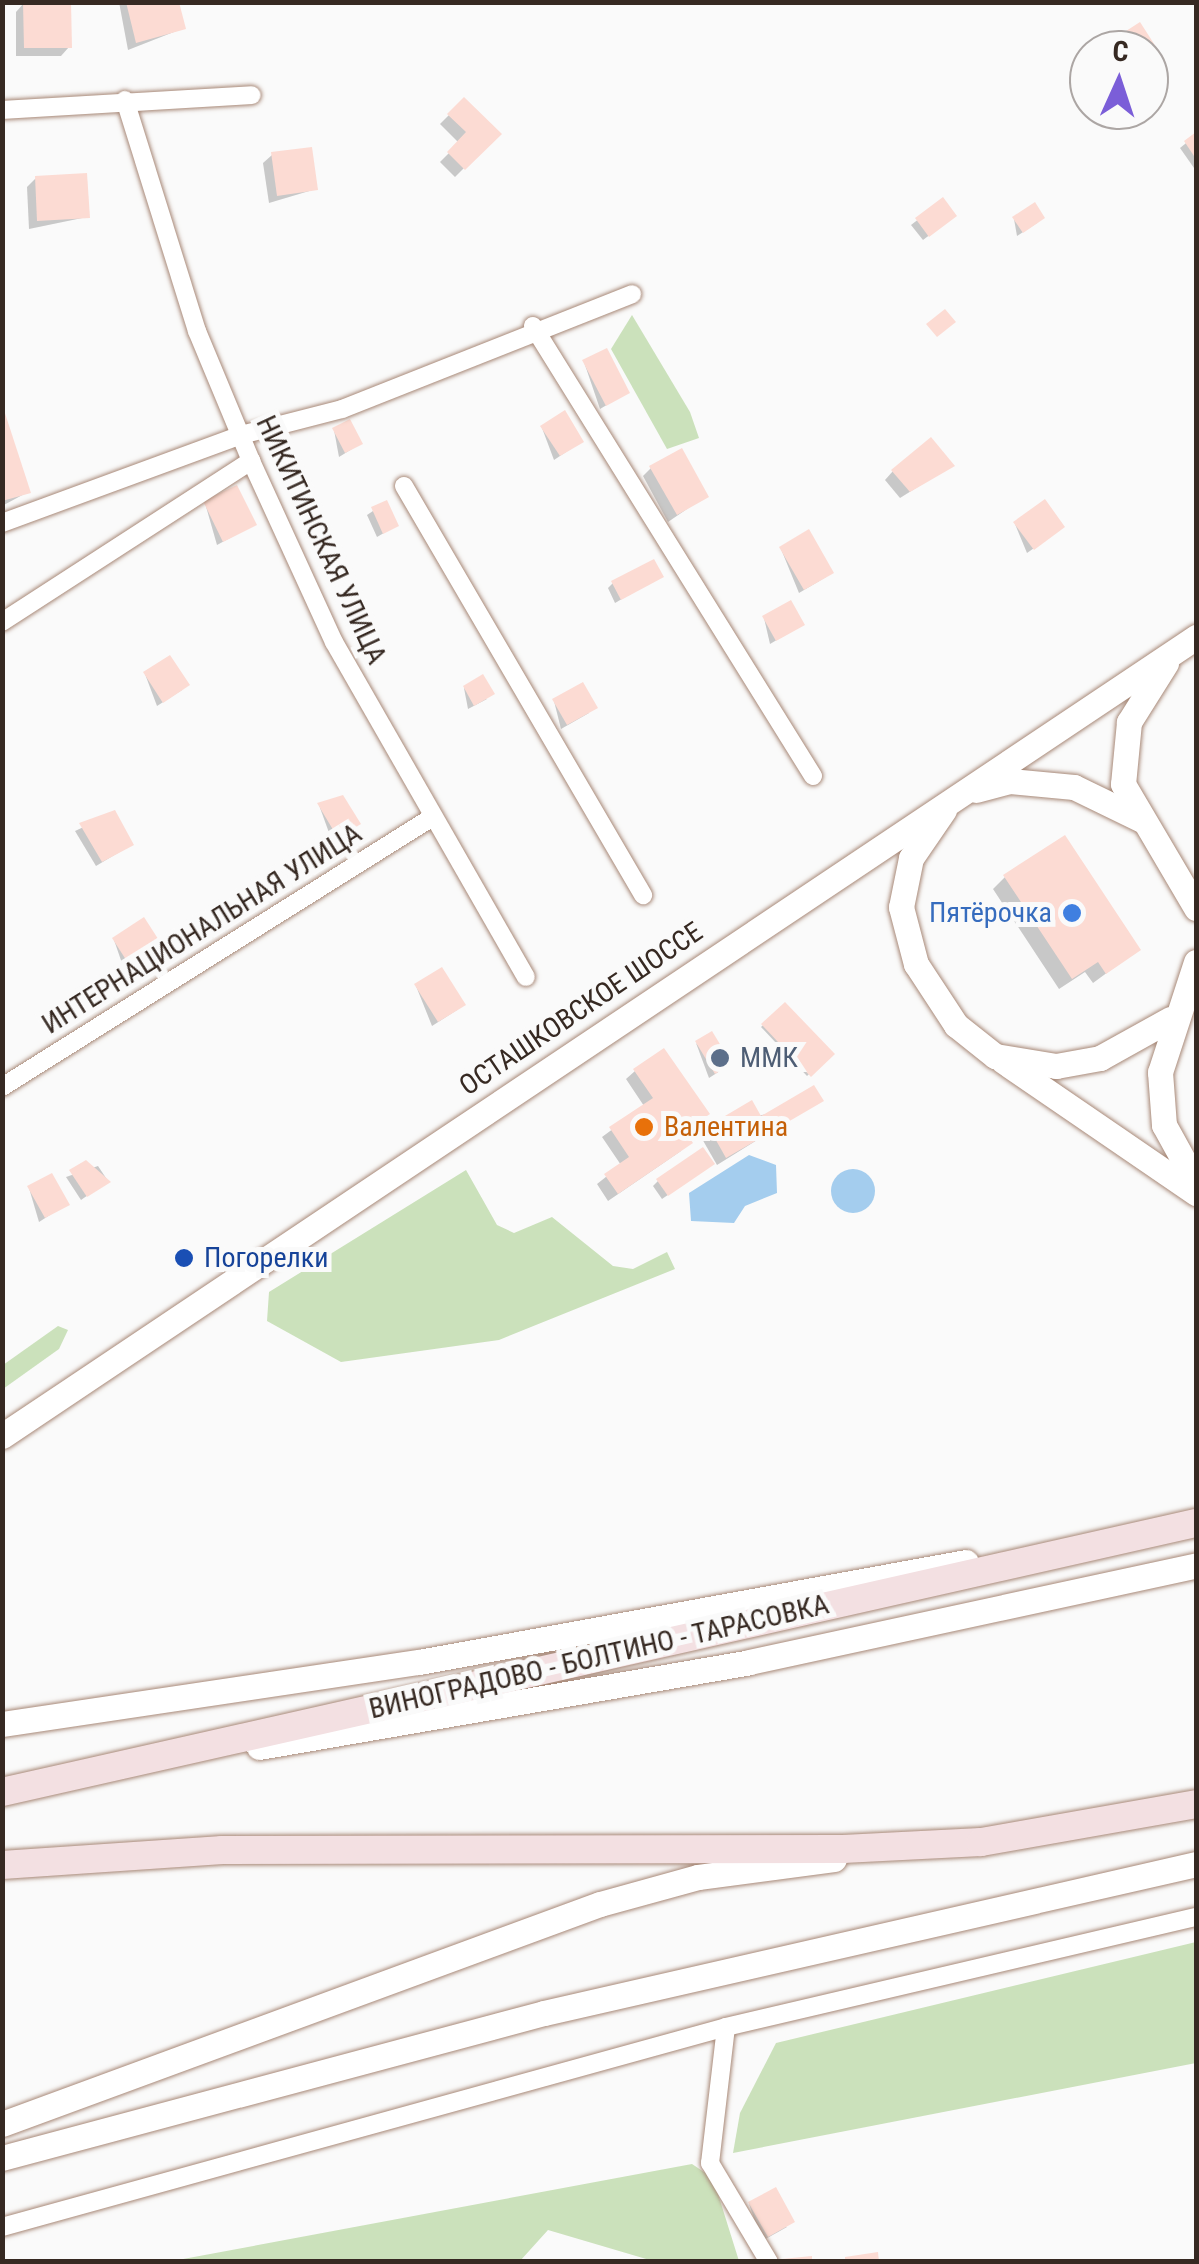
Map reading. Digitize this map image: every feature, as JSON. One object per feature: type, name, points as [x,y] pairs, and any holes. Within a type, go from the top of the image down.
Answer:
[{"type":"main road","name":"ОСТАШКОВСКОЕ ШОССЕ","points":[[2,1436],[1196,637]]},
{"type":"main road","points":[[1172,655],[1121,748],[1123,784],[1196,908]]},
{"type":"main road","points":[[1142,820],[1074,787],[1010,781],[954,796],[911,858],[901,906],[916,964],[956,1025],[995,1056],[1196,1192]]},
{"type":"main road","points":[[1196,962],[1170,1020],[1160,1072],[1164,1125],[1196,1182]]},
{"type":"main road","points":[[995,1056],[1056,1066],[1100,1058],[1170,1020]]},
{"type":"main road","points":[[2,1724],[438,1658],[1196,1521]]},
{"type":"main road","name":"ВИНОГРАДОВО - БОЛТИНО - ТАРАСОВКА","points":[[13,1790],[1196,1521]]},
{"type":"main road","points":[[13,1790],[749,1662],[1196,1565]]},
{"type":"main road","points":[[2,2124],[600,1904],[698,1877],[981,1842],[1196,1804]]},
{"type":"main road","points":[[2,1865],[222,1850],[981,1842]]},
{"type":"main road","points":[[2,2158],[544,2013],[1196,1864]]},
{"type":"street","points":[[2,110],[252,95]]},
{"type":"street","name":"НИКИТИНСКАЯ УЛИЦА","points":[[125,100],[197,331],[250,461],[431,818],[526,977]]},
{"type":"street","points":[[2,523],[241,435],[342,408],[533,326],[632,294]]},
{"type":"street","points":[[533,326],[813,776]]},
{"type":"street","points":[[2,622],[250,461]]},
{"type":"street","points":[[404,486],[643,895]]},
{"type":"street","name":"ИНТЕРНАЦИОНАЛЬНАЯ УЛИЦА","points":[[2,1087],[431,818]]},
{"type":"street","points":[[2,2226],[726,2027],[1196,1917]]},
{"type":"street","points":[[726,2027],[710,2163],[769,2262]]},
{"type":"green space","points":[[632,315],[690,412],[699,438],[667,449],[611,349]]},
{"type":"green space","points":[[466,1170],[497,1225],[514,1233],[552,1217],[613,1266],[633,1269],[667,1252],[675,1269],[499,1340],[341,1362],[267,1321],[269,1292]]},
{"type":"green space","points":[[58,1326],[68,1330],[59,1349],[3,1389],[3,1365]]},
{"type":"green space","points":[[1196,1942],[1196,2063],[733,2153],[740,2113],[776,2043]]},
{"type":"green space","points":[[692,2164],[713,2178],[739,2261],[653,2261],[548,2230],[520,2261],[167,2262]]},
{"type":"water","points":[[749,1155],[776,1165],[777,1193],[745,1206],[734,1223],[691,1221],[689,1193]]},
{"type":"water","points":[[853,1169],[868,1176],[875,1191],[868,1206],[853,1213],[838,1206],[831,1191],[838,1176]]},
{"type":"building","points":[[23,2],[71,2],[72,48],[24,48]]},
{"type":"building","points":[[126,2],[179,2],[186,29],[136,43]]},
{"type":"building","points":[[1140,22],[1145,30],[1128,30]]},
{"type":"building","points":[[464,97],[502,134],[465,170],[447,152],[466,132],[447,114]]},
{"type":"building","points":[[1196,132],[1196,159],[1184,141]]},
{"type":"building","points":[[312,147],[318,190],[277,196],[271,152]]},
{"type":"building","points":[[87,173],[90,218],[37,221],[35,176]]},
{"type":"building","points":[[943,197],[957,216],[929,237],[915,218]]},
{"type":"building","points":[[1035,202],[1045,218],[1023,233],[1012,217]]},
{"type":"building","points":[[945,309],[956,322],[937,337],[926,324]]},
{"type":"building","points":[[607,348],[630,393],[606,406],[582,360]]},
{"type":"building","points":[[2,404],[31,493],[2,501]]},
{"type":"building","points":[[565,410],[584,442],[560,456],[540,426]]},
{"type":"building","points":[[350,419],[363,444],[345,453],[332,428]]},
{"type":"building","points":[[931,437],[955,466],[910,492],[891,470]]},
{"type":"building","points":[[682,448],[709,497],[677,515],[649,466]]},
{"type":"building","points":[[237,485],[257,525],[223,542],[203,501]]},
{"type":"building","points":[[1045,499],[1065,527],[1034,550],[1013,522]]},
{"type":"building","points":[[387,500],[399,526],[383,534],[371,507]]},
{"type":"building","points":[[809,529],[834,573],[804,590],[779,547]]},
{"type":"building","points":[[654,559],[664,577],[621,600],[611,581]]},
{"type":"building","points":[[791,600],[805,625],[776,641],[762,616]]},
{"type":"building","points":[[170,655],[190,685],[163,703],[143,672]]},
{"type":"building","points":[[483,674],[495,694],[474,706],[463,686]]},
{"type":"building","points":[[583,682],[598,708],[567,725],[552,699]]},
{"type":"building","points":[[343,795],[361,824],[338,838],[317,803]]},
{"type":"building","points":[[115,810],[134,845],[102,862],[79,823]]},
{"type":"building","name":"Пятёрочка","points":[[1065,835],[1141,950],[1106,974],[1098,962],[1072,979],[1003,875]]},
{"type":"building","points":[[144,917],[162,945],[130,966],[112,938]]},
{"type":"building","points":[[442,967],[466,1005],[438,1022],[414,984]]},
{"type":"building","points":[[785,1002],[835,1054],[811,1077],[761,1024]]},
{"type":"building","points":[[712,1031],[732,1064],[715,1074],[695,1041]]},
{"type":"building","points":[[664,1048],[710,1114],[685,1131],[693,1143],[618,1194],[604,1174],[629,1157],[609,1127],[653,1098],[633,1069]]},
{"type":"building","points":[[814,1085],[824,1101],[726,1158],[708,1126],[752,1100],[761,1116]]},
{"type":"building","points":[[703,1147],[715,1164],[668,1196],[656,1179]]},
{"type":"building","points":[[86,1160],[111,1182],[87,1197],[69,1170]]},
{"type":"building","points":[[52,1173],[70,1205],[45,1218],[27,1186]]},
{"type":"building","points":[[776,2187],[795,2222],[768,2237],[748,2202]]},
{"type":"building","points":[[878,2252],[879,2262],[845,2262],[845,2257]]},
{"type":"building","points":[[812,2256],[812,2262],[782,2262],[782,2259]]},
{"type":"place","name":"Пятёрочка","points":[[1072,913]]},
{"type":"place","name":"ММК","points":[[720,1058]]},
{"type":"place","name":"Валентина","points":[[644,1127]]},
{"type":"place","name":"Погорелки","points":[[184,1258]]}]
